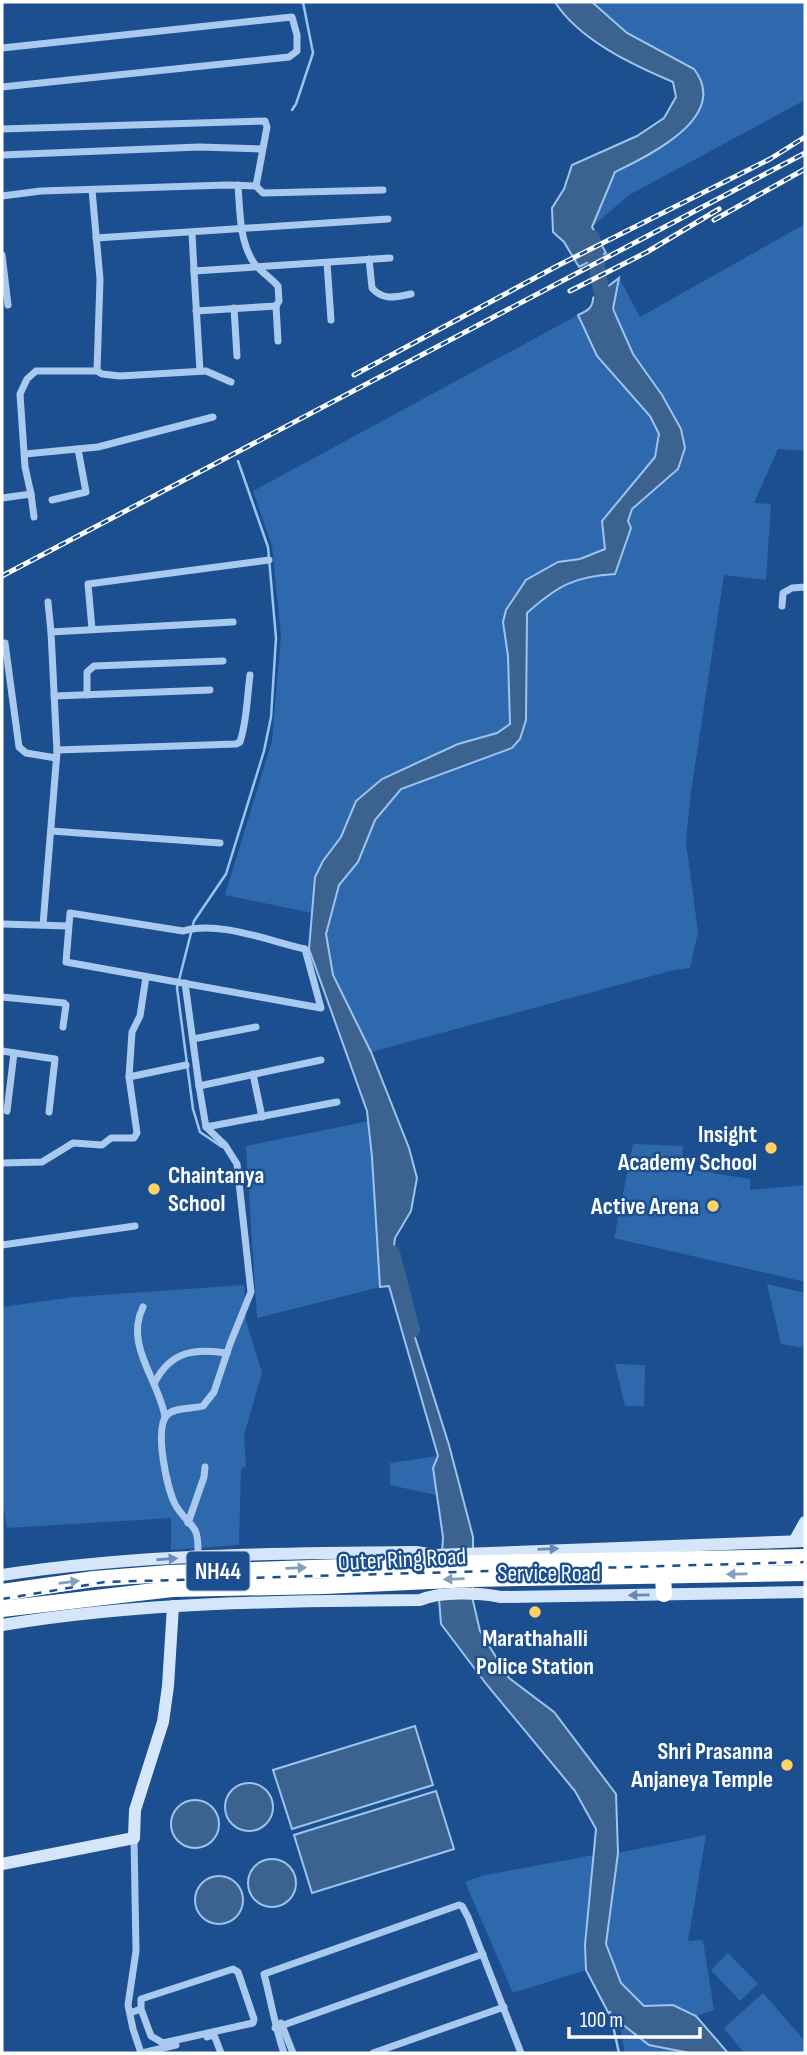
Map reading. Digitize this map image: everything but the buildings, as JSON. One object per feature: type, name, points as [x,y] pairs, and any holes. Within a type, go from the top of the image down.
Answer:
[{"type":"highway","name":"Outer Ring Road","points":[[2,1609],[156,1590],[324,1586],[427,1588],[482,1572],[805,1557]]},
{"type":"highway","name":"Outer Ring Road","points":[[2,1592],[94,1579],[169,1573],[435,1559],[482,1572],[663,1576],[805,1573]]},
{"type":"highway","points":[[663,1576],[664,1594]]},
{"type":"street","points":[[2,48],[292,18],[297,35],[297,51],[289,57],[2,88]]},
{"type":"street","points":[[2,129],[265,121],[267,127],[256,186]]},
{"type":"street","points":[[2,155],[199,147],[262,149]]},
{"type":"street","points":[[238,185],[242,229],[250,255],[258,267],[278,286],[278,341]]},
{"type":"street","points":[[2,196],[41,191],[238,185],[256,186],[263,193],[383,190]]},
{"type":"street","points":[[92,190],[100,278],[97,370]]},
{"type":"street","points":[[96,238],[388,219]]},
{"type":"street","points":[[192,233],[200,371]]},
{"type":"street","points":[[2,255],[8,305]]},
{"type":"street","points":[[194,271],[390,258]]},
{"type":"street","points":[[369,260],[374,292],[384,298],[411,294]]},
{"type":"street","points":[[327,263],[331,320]]},
{"type":"street","points":[[196,311],[276,306]]},
{"type":"street","points":[[234,308],[237,356]]},
{"type":"street","points":[[34,517],[20,394],[27,379],[36,371],[97,370],[103,374],[120,376],[206,371],[230,382]]},
{"type":"street","points":[[25,454],[98,447],[214,417]]},
{"type":"street","points":[[52,500],[86,492],[78,449]]},
{"type":"street","points":[[2,498],[31,494]]},
{"type":"street","points":[[92,629],[88,584],[269,560]]},
{"type":"street","points":[[782,606],[783,593],[805,587]]},
{"type":"street","points":[[43,925],[56,754],[48,602]]},
{"type":"street","points":[[51,632],[233,622]]},
{"type":"street","points":[[5,643],[19,747],[26,753],[56,754],[236,744],[240,742],[244,729],[244,709],[250,675]]},
{"type":"street","points":[[87,695],[87,672],[94,666],[223,661]]},
{"type":"street","points":[[54,696],[210,690]]},
{"type":"street","points":[[51,831],[220,844]]},
{"type":"street","points":[[69,913],[183,931],[198,927],[224,930],[305,950],[321,1008],[65,962],[68,926],[69,913]]},
{"type":"street","points":[[2,924],[68,926]]},
{"type":"street","points":[[2,1163],[42,1162],[74,1143],[102,1145],[111,1139],[134,1138],[137,1133],[129,1077],[132,1032],[140,1016],[146,976]]},
{"type":"street","points":[[181,983],[206,1127],[225,1145],[237,1164],[251,1292],[214,1392],[206,1404],[194,1409],[170,1412],[161,1426],[169,1488],[175,1506],[196,1532],[198,1557]]},
{"type":"street","points":[[2,997],[64,1003],[63,1027]]},
{"type":"street","points":[[193,1040],[256,1027]]},
{"type":"street","points":[[2,1051],[55,1059],[49,1112]]},
{"type":"street","points":[[7,1111],[14,1053]]},
{"type":"street","points":[[199,1086],[321,1060]]},
{"type":"street","points":[[129,1077],[186,1065]]},
{"type":"street","points":[[253,1074],[262,1117]]},
{"type":"street","points":[[206,1127],[337,1102]]},
{"type":"street","points":[[2,1245],[135,1226]]},
{"type":"street","points":[[143,1307],[137,1337],[141,1354],[155,1382],[165,1417]]},
{"type":"street","points":[[155,1382],[162,1367],[194,1350],[228,1353]]},
{"type":"street","points":[[188,1522],[204,1478],[205,1467]]},
{"type":"street","points":[[800,1540],[805,1522]]},
{"type":"street","name":"Service Road","points":[[482,1572],[800,1540]]},
{"type":"street","points":[[2,1575],[50,1568],[287,1552],[416,1552],[435,1559]]},
{"type":"street","name":"Service Road","points":[[482,1572],[501,1597],[805,1592]]},
{"type":"street","points":[[2,1625],[61,1615],[173,1606],[420,1600],[427,1588]]},
{"type":"street","points":[[173,1606],[163,1722],[135,1810],[136,1951],[128,2005],[142,2053],[214,2035],[221,2053]]},
{"type":"street","points":[[2,1864],[134,1838]]},
{"type":"street","points":[[284,2053],[264,1974],[459,1905],[468,1917],[521,2053]]},
{"type":"street","points":[[279,2027],[483,1954]]},
{"type":"street","points":[[233,1969],[239,1972],[254,2018],[253,2023],[163,2043],[151,2036],[141,2009],[141,1999],[233,1969]]},
{"type":"street","points":[[373,2053],[504,2007]]},
{"type":"street","points":[[130,2013],[141,2009]]},
{"type":"street","points":[[279,2027],[293,2053]]},
{"type":"shaded area","points":[[555,2],[592,2],[627,33],[694,69],[703,87],[702,103],[694,118],[681,132],[646,156],[615,172],[592,227],[606,253],[579,267],[564,242],[553,232],[552,208],[564,189],[572,165],[637,136],[664,118],[676,97],[673,82],[641,68],[592,40],[565,16]]},
{"type":"shaded area","points":[[592,2],[805,2],[805,100],[629,195],[592,227],[615,172],[641,159],[694,69],[627,33]]},
{"type":"shaded area","points":[[805,224],[805,451],[778,449],[754,503],[771,504],[766,580],[724,575],[686,842],[698,932],[690,968],[674,970],[371,1052],[333,975],[326,934],[339,885],[358,862],[375,820],[401,789],[512,748],[526,720],[527,613],[567,584],[589,577],[615,574],[632,509],[678,469],[662,395],[633,354],[613,309],[619,278],[640,317]]},
{"type":"shaded area","points":[[619,278],[613,309],[633,354],[662,395],[681,429],[685,448],[678,469],[632,509],[628,521],[631,528],[615,574],[589,577],[567,584],[527,613],[526,720],[520,739],[512,748],[401,789],[375,820],[358,862],[339,885],[326,934],[333,975],[371,1052],[409,1148],[417,1178],[411,1211],[395,1238],[393,1254],[402,1296],[449,1445],[473,1537],[473,1601],[480,1631],[509,1678],[554,1712],[616,1794],[618,1853],[606,1944],[621,1983],[644,2006],[673,2005],[696,2016],[728,2053],[690,2053],[649,2045],[609,2014],[586,1970],[585,1945],[596,1829],[575,1791],[487,1685],[441,1624],[439,1599],[443,1537],[433,1468],[438,1456],[389,1286],[380,1287],[367,1111],[309,949],[315,877],[341,837],[356,801],[382,779],[458,744],[497,733],[510,724],[508,656],[503,622],[506,610],[526,580],[558,562],[580,559],[605,549],[602,521],[655,457],[659,434],[650,416],[597,356],[578,315],[589,309],[593,298]]},
{"type":"shaded area","points":[[578,315],[597,356],[650,416],[659,434],[655,457],[602,521],[605,549],[580,559],[558,562],[526,580],[506,610],[503,622],[508,656],[510,724],[497,733],[458,744],[383,779],[356,801],[341,837],[315,877],[312,913],[225,895],[272,741],[281,636],[272,546],[253,491]]},
{"type":"shaded area","points":[[369,1121],[380,1287],[257,1318],[246,1146]]},
{"type":"shaded area","name":"Active Arena","points":[[633,1144],[683,1146],[681,1168],[750,1179],[750,1190],[805,1185],[805,1282],[614,1238]]},
{"type":"shaded area","points":[[767,1284],[805,1293],[805,1348],[781,1344]]},
{"type":"shaded area","points":[[244,1285],[246,1321],[262,1373],[244,1435],[246,1466],[241,1469],[239,1545],[171,1550],[171,1518],[7,1528],[2,1496],[2,1307],[74,1297]]},
{"type":"shaded area","points":[[615,1364],[645,1365],[644,1406],[625,1406]]},
{"type":"shaded area","points":[[438,1456],[433,1468],[436,1495],[390,1485],[390,1463]]},
{"type":"shaded area","points":[[415,1726],[433,1785],[292,1829],[273,1770]]},
{"type":"shaded area","points":[[249,1783],[258,1784],[266,1790],[272,1798],[272,1816],[266,1824],[258,1830],[249,1831],[240,1830],[232,1824],[226,1816],[225,1807],[226,1798],[232,1790],[240,1784]]},
{"type":"shaded area","points":[[436,1791],[454,1849],[312,1893],[294,1835]]},
{"type":"shaded area","points":[[195,1800],[204,1801],[212,1807],[218,1815],[218,1833],[212,1841],[204,1847],[195,1848],[186,1847],[178,1841],[172,1833],[171,1824],[172,1815],[178,1807],[186,1801]]},
{"type":"shaded area","points":[[706,1835],[688,1941],[703,1940],[714,2010],[696,2016],[673,2005],[644,2006],[621,1983],[606,1944],[618,1853]]},
{"type":"shaded area","points":[[594,1855],[585,1945],[586,1970],[513,1993],[465,1882],[485,1875]]},
{"type":"shaded area","points":[[272,1859],[281,1860],[289,1866],[295,1874],[295,1892],[289,1900],[281,1906],[272,1907],[263,1906],[255,1900],[249,1892],[248,1883],[249,1874],[255,1866],[263,1860]]},
{"type":"shaded area","points":[[219,1876],[228,1877],[236,1883],[242,1891],[242,1909],[236,1917],[228,1923],[219,1924],[210,1923],[202,1917],[196,1909],[195,1900],[196,1891],[202,1883],[210,1877]]},
{"type":"shaded area","points":[[728,1953],[758,1984],[740,2001],[711,1970]]},
{"type":"shaded area","points":[[763,1993],[805,2041],[805,2053],[744,2053],[724,2028]]},
{"type":"shaded area","points":[[619,2021],[649,2045],[690,2053],[625,2053]]},
{"type":"waterway","points":[[292,110],[313,53],[303,2]]},
{"type":"waterway","points":[[592,238],[605,313]]},
{"type":"waterway","points":[[222,1147],[200,1132],[193,1109],[177,988],[194,921],[226,874],[264,751],[271,717],[276,638],[268,547],[238,461]]},
{"type":"waterway","points":[[392,1253],[412,1330]]},
{"type":"waterway","points":[[610,2012],[619,2053]]},
{"type":"railway","points":[[354,375],[559,265],[770,159],[805,137]]},
{"type":"railway","points":[[2,576],[805,153]]},
{"type":"railway","points":[[714,220],[805,169]]},
{"type":"railway","points":[[570,291],[647,252],[719,209]]},
{"type":"railway","points":[[2,1599],[105,1582],[805,1562]]},
{"type":"place","name":"Insight Academy School","points":[[771,1148]]},
{"type":"place","name":"Chaintanya School","points":[[154,1189]]},
{"type":"place","name":"Active Arena","points":[[713,1206]]},
{"type":"place","name":"Marathahalli Police Station","points":[[535,1612]]},
{"type":"place","name":"Shri Prasanna Anjaneya Temple","points":[[787,1765]]}]
